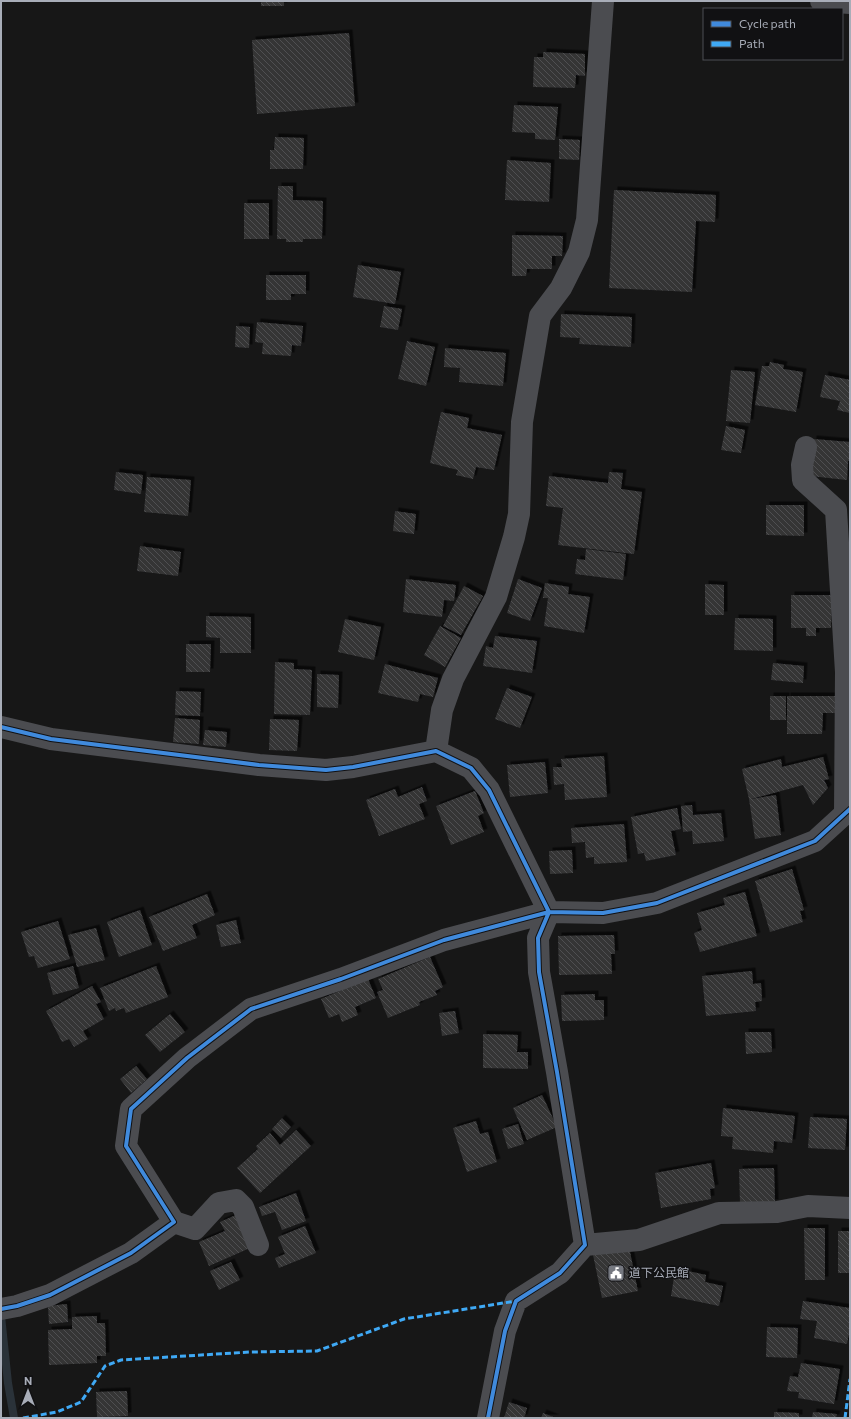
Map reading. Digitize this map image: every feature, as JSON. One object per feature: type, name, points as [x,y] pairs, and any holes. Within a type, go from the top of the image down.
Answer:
[{"type":"street","points":[[436,751],[442,710],[453,679],[496,597],[514,537],[519,514],[522,422],[540,316],[561,288],[579,252],[587,220],[603,1]]},
{"type":"street","points":[[821,1],[850,3]]},
{"type":"street","points":[[258,1244],[243,1207],[236,1200],[218,1203],[195,1229],[174,1222],[126,1146],[131,1109],[187,1058],[251,1009],[341,979],[444,940],[549,912],[603,913],[657,903],[815,841],[847,812],[846,672],[836,510],[803,480],[802,465],[806,447]]},
{"type":"street","points":[[1,727],[51,739],[259,765],[326,770],[352,767],[436,751],[471,768],[489,790],[549,912],[538,938],[539,972],[586,1244]]},
{"type":"street","points":[[488,1418],[505,1332],[516,1301],[560,1273],[586,1244],[639,1240],[719,1213],[777,1212],[808,1206],[850,1208]]},
{"type":"street","points":[[9,1307],[50,1295],[131,1253],[174,1222]]},
{"type":"building","points":[[261,1],[284,1],[284,6],[261,6]]},
{"type":"building","points":[[349,33],[355,106],[257,114],[252,40]]},
{"type":"building","points":[[543,52],[585,54],[585,76],[576,75],[575,88],[533,87],[534,57],[543,57]]},
{"type":"building","points":[[514,105],[558,107],[555,140],[535,139],[535,133],[512,132]]},
{"type":"building","points":[[275,137],[304,138],[303,169],[270,169],[270,150],[274,150]]},
{"type":"building","points":[[559,139],[580,140],[579,160],[559,159]]},
{"type":"building","points":[[507,160],[551,163],[549,202],[505,200]]},
{"type":"building","points":[[278,186],[293,186],[293,200],[323,201],[322,239],[303,239],[303,242],[286,242],[286,239],[277,239]]},
{"type":"building","points":[[614,190],[716,195],[715,222],[696,221],[692,292],[609,288]]},
{"type":"building","points":[[244,203],[269,203],[269,239],[244,239]]},
{"type":"building","points":[[512,235],[563,236],[562,256],[552,256],[552,269],[527,269],[526,276],[512,276]]},
{"type":"building","points":[[358,265],[401,272],[395,304],[353,297]]},
{"type":"building","points":[[266,275],[306,275],[306,294],[291,294],[291,300],[266,300]]},
{"type":"building","points":[[384,306],[402,309],[398,330],[380,327]]},
{"type":"building","points":[[561,314],[632,317],[631,347],[579,344],[580,338],[560,337]]},
{"type":"building","points":[[257,322],[303,326],[301,346],[292,345],[291,356],[262,354],[263,343],[255,342]]},
{"type":"building","points":[[236,326],[250,327],[249,348],[235,347]]},
{"type":"building","points":[[407,341],[435,347],[426,386],[398,379]]},
{"type":"building","points":[[445,348],[506,353],[503,386],[459,382],[460,368],[444,367]]},
{"type":"building","points":[[770,362],[784,365],[783,369],[803,372],[796,412],[755,405],[762,366],[769,366]]},
{"type":"building","points":[[731,370],[755,372],[750,423],[726,421]]},
{"type":"building","points":[[825,375],[850,380],[850,413],[837,410],[840,401],[820,397]]},
{"type":"building","points":[[441,412],[469,418],[467,428],[502,435],[494,470],[476,467],[473,479],[456,475],[458,470],[430,463]]},
{"type":"building","points":[[726,426],[745,430],[741,453],[721,450]]},
{"type":"building","points":[[813,439],[850,442],[850,461],[848,461],[847,480],[810,476]]},
{"type":"building","points":[[116,472],[143,475],[141,494],[114,490]]},
{"type":"building","points":[[609,472],[623,473],[621,489],[642,492],[634,554],[558,545],[563,508],[546,506],[549,476],[608,483]]},
{"type":"building","points":[[147,477],[191,480],[188,516],[144,512]]},
{"type":"building","points":[[766,505],[804,505],[804,536],[766,535]]},
{"type":"building","points":[[395,511],[416,514],[414,534],[393,531]]},
{"type":"building","points":[[140,546],[181,552],[178,576],[137,571]]},
{"type":"building","points":[[586,549],[626,554],[623,580],[575,574],[577,559],[585,560]]},
{"type":"building","points":[[406,579],[456,585],[454,601],[444,600],[442,617],[403,612]]},
{"type":"building","points":[[518,579],[542,588],[530,621],[507,613]]},
{"type":"building","points":[[545,583],[569,587],[568,594],[590,597],[584,633],[544,626],[548,598],[543,598]]},
{"type":"building","points":[[705,584],[724,585],[724,615],[705,615]]},
{"type":"building","points":[[464,586],[483,596],[461,635],[443,626]]},
{"type":"building","points":[[791,595],[832,595],[831,628],[816,628],[816,636],[806,636],[806,628],[791,628]]},
{"type":"building","points":[[206,616],[251,617],[251,653],[220,653],[220,638],[206,637]]},
{"type":"building","points":[[735,618],[773,619],[773,651],[734,650]]},
{"type":"building","points":[[345,619],[381,627],[374,660],[338,652]]},
{"type":"building","points":[[440,626],[461,638],[445,667],[424,655]]},
{"type":"building","points":[[495,636],[537,641],[532,673],[483,666],[486,646],[493,648]]},
{"type":"building","points":[[186,644],[211,644],[210,672],[186,672]]},
{"type":"building","points":[[275,662],[294,663],[294,669],[312,670],[310,715],[274,714]]},
{"type":"building","points":[[773,663],[804,666],[803,683],[771,680]]},
{"type":"building","points":[[385,664],[438,678],[433,697],[420,694],[418,702],[378,693]]},
{"type":"building","points":[[317,674],[339,675],[338,708],[317,707]]},
{"type":"building","points":[[507,688],[532,697],[520,728],[495,719]]},
{"type":"building","points":[[176,691],[201,692],[200,716],[175,715]]},
{"type":"building","points":[[770,696],[786,696],[786,720],[770,720]]},
{"type":"building","points":[[787,696],[835,696],[835,713],[823,713],[822,734],[787,734]]},
{"type":"building","points":[[175,718],[200,720],[199,744],[173,742]]},
{"type":"building","points":[[270,719],[299,720],[297,751],[269,750]]},
{"type":"building","points":[[205,730],[227,732],[226,747],[203,745]]},
{"type":"building","points":[[604,756],[607,797],[565,800],[564,784],[554,785],[553,767],[562,767],[561,759]]},
{"type":"building","points":[[823,757],[829,779],[824,780],[828,788],[813,805],[803,785],[751,799],[776,795],[781,835],[755,839],[749,799],[742,769],[781,759],[782,767]]},
{"type":"building","points":[[545,762],[548,793],[510,797],[507,765]]},
{"type":"building","points":[[422,787],[427,801],[419,804],[425,819],[379,836],[366,800],[395,789],[398,797]]},
{"type":"building","points":[[475,791],[484,813],[478,816],[484,832],[451,845],[436,806]]},
{"type":"building","points":[[692,805],[693,815],[721,813],[724,841],[693,844],[692,831],[683,832],[681,806]]},
{"type":"building","points":[[677,808],[681,829],[671,831],[676,855],[646,861],[644,853],[638,854],[631,817]]},
{"type":"building","points":[[624,824],[627,862],[594,864],[594,857],[586,858],[585,842],[572,843],[571,828]]},
{"type":"building","points":[[572,850],[573,873],[550,874],[549,851]]},
{"type":"building","points":[[792,869],[804,910],[800,911],[803,922],[770,932],[755,881]]},
{"type":"building","points":[[745,892],[757,936],[700,952],[694,933],[702,930],[697,913],[725,905],[723,898]]},
{"type":"building","points":[[207,894],[215,915],[192,925],[197,938],[163,951],[149,917]]},
{"type":"building","points":[[140,910],[152,945],[119,957],[107,922]]},
{"type":"building","points":[[236,920],[241,943],[221,947],[216,925]]},
{"type":"building","points":[[58,921],[70,959],[38,968],[34,956],[29,957],[21,932]]},
{"type":"building","points":[[96,928],[105,960],[77,967],[68,935]]},
{"type":"building","points":[[614,935],[615,954],[611,954],[612,974],[559,975],[558,936]]},
{"type":"building","points":[[430,957],[443,987],[435,991],[437,995],[419,1002],[420,1005],[388,1018],[377,992],[383,990],[378,979]]},
{"type":"building","points":[[73,966],[79,988],[53,995],[47,973]]},
{"type":"building","points":[[156,966],[168,997],[126,1013],[124,1008],[116,1011],[115,1008],[109,1011],[100,988]]},
{"type":"building","points":[[752,971],[753,984],[761,983],[762,1001],[755,1002],[756,1011],[706,1016],[702,976]]},
{"type":"building","points":[[368,979],[376,998],[355,1007],[358,1015],[342,1022],[339,1014],[329,1018],[321,999]]},
{"type":"building","points":[[92,986],[101,1002],[96,1004],[104,1019],[83,1031],[88,1039],[74,1047],[69,1039],[62,1042],[46,1011]]},
{"type":"building","points":[[595,994],[595,1000],[604,1000],[604,1020],[562,1021],[561,995]]},
{"type":"building","points":[[455,1011],[459,1033],[442,1036],[439,1013]]},
{"type":"building","points":[[170,1014],[185,1032],[160,1052],[145,1035]]},
{"type":"building","points":[[745,1032],[771,1032],[772,1052],[746,1054]]},
{"type":"building","points":[[483,1034],[518,1035],[517,1052],[528,1052],[528,1069],[483,1068]]},
{"type":"building","points":[[136,1066],[147,1079],[131,1093],[120,1079]]},
{"type":"building","points":[[542,1095],[557,1127],[527,1140],[513,1108]]},
{"type":"building","points":[[723,1108],[795,1116],[792,1143],[774,1141],[773,1153],[732,1149],[733,1137],[721,1136]]},
{"type":"building","points":[[810,1117],[847,1119],[845,1150],[808,1148]]},
{"type":"building","points":[[282,1118],[291,1127],[281,1138],[272,1129]]},
{"type":"building","points":[[476,1121],[480,1134],[488,1132],[497,1162],[467,1172],[453,1128]]},
{"type":"building","points":[[518,1124],[524,1144],[508,1149],[502,1129]]},
{"type":"building","points":[[296,1130],[311,1146],[260,1193],[237,1168],[258,1149],[256,1146],[270,1133],[280,1145]]},
{"type":"building","points":[[711,1163],[715,1188],[710,1189],[711,1199],[661,1208],[655,1173]]},
{"type":"building","points":[[774,1168],[775,1203],[740,1203],[739,1169]]},
{"type":"building","points":[[296,1193],[306,1221],[282,1230],[275,1212],[262,1216],[259,1207]]},
{"type":"building","points":[[236,1215],[250,1248],[209,1266],[199,1242],[225,1231],[220,1222]]},
{"type":"building","points":[[305,1226],[316,1253],[279,1268],[275,1258],[285,1254],[278,1237]]},
{"type":"building","points":[[804,1228],[825,1228],[825,1280],[805,1280]]},
{"type":"building","points":[[838,1231],[850,1231],[850,1273],[838,1273]]},
{"type":"building","name":"道下公民館","points":[[629,1247],[638,1291],[602,1298],[593,1255]]},
{"type":"building","points":[[231,1262],[240,1280],[219,1290],[210,1271]]},
{"type":"building","points":[[688,1271],[706,1275],[705,1282],[723,1286],[719,1306],[671,1296],[674,1277],[687,1279]]},
{"type":"building","points":[[803,1301],[850,1308],[850,1328],[847,1344],[814,1338],[817,1321],[800,1319]]},
{"type":"building","points":[[67,1304],[68,1322],[49,1324],[48,1306]]},
{"type":"building","points":[[97,1316],[97,1323],[105,1323],[106,1356],[97,1356],[97,1363],[49,1365],[48,1330],[72,1329],[72,1317]]},
{"type":"building","points":[[767,1327],[798,1328],[797,1358],[766,1357]]},
{"type":"building","points":[[801,1363],[840,1369],[834,1404],[798,1398],[799,1392],[787,1391],[790,1376],[798,1377]]},
{"type":"building","points":[[127,1391],[128,1416],[97,1417],[96,1392]]},
{"type":"building","points":[[509,1402],[527,1408],[524,1418],[504,1418]]},
{"type":"building","points":[[774,1412],[799,1413],[799,1418],[774,1418]]},
{"type":"building","points":[[813,1412],[837,1414],[836,1418],[812,1418]]},
{"type":"building","points":[[543,1413],[556,1418],[541,1418]]},
{"type":"waterway","points":[[1,1316],[8,1383],[14,1418]]},
{"type":"marked path","points":[[23,1418],[57,1412],[81,1402],[105,1366],[121,1360],[250,1352],[317,1351],[404,1319],[516,1301]]},
{"type":"marked path","points":[[845,1418],[850,1379]]},
{"type":"cycle path","points":[[1,727],[51,739],[259,765],[326,770],[353,767],[436,751],[471,768],[489,790],[549,912],[538,938],[539,972],[585,1245],[560,1273],[516,1301],[505,1331],[488,1418]]},
{"type":"cycle path","points":[[1,1309],[17,1306],[50,1295],[131,1253],[174,1222],[126,1146],[131,1109],[187,1058],[251,1009],[341,979],[444,940],[549,912],[603,913],[657,903],[815,841],[850,809]]},
{"type":"place","name":"道下公民館","points":[[616,1273]]}]
